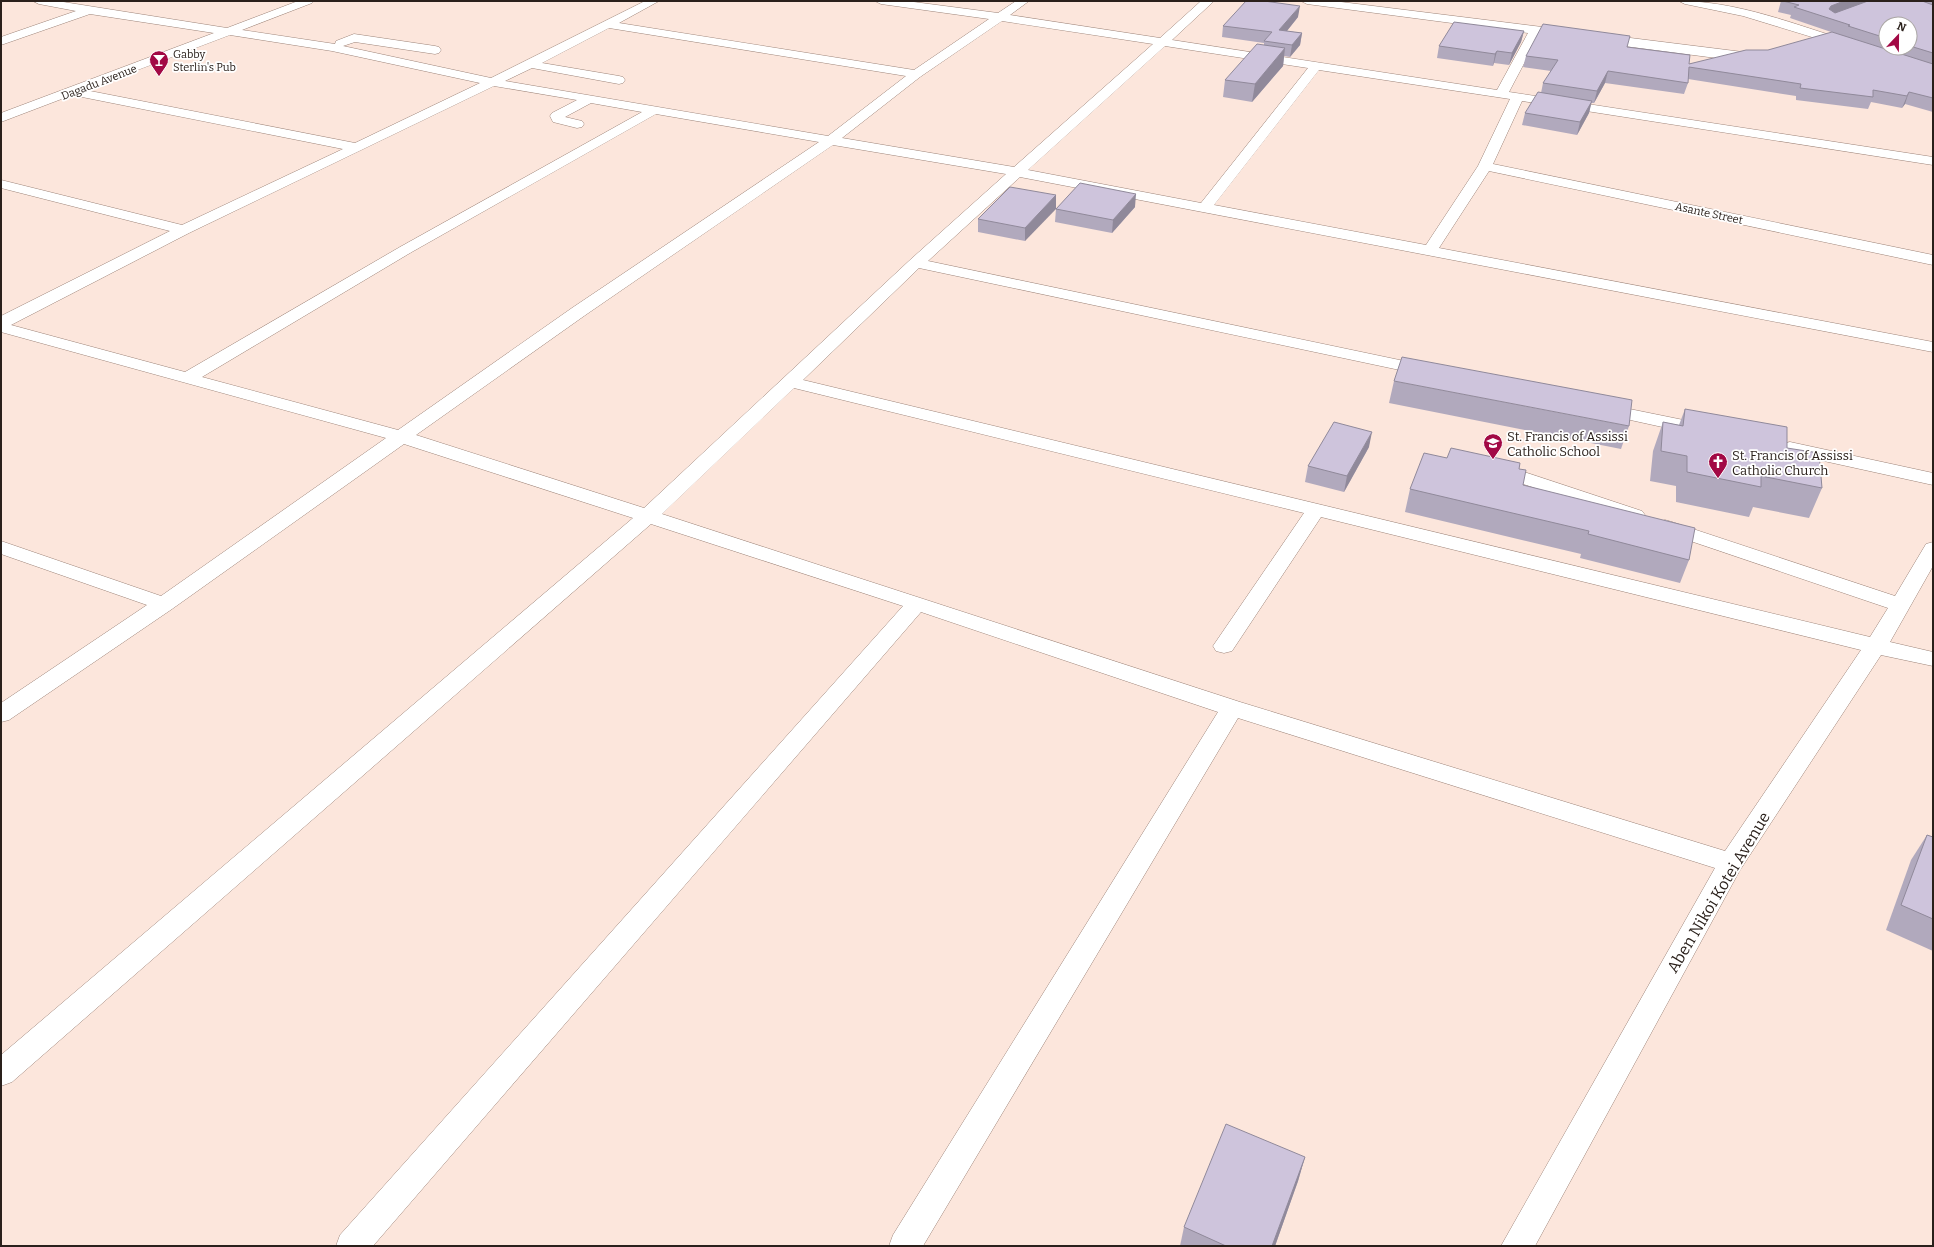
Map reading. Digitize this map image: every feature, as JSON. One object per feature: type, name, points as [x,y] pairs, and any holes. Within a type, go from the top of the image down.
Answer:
[{"type":"street","points":[[39,1],[227,32],[332,47],[492,82],[1017,172],[1205,207],[1429,252],[1933,347]]},
{"type":"street","name":"Dagadu Avenue","points":[[1,118],[74,92],[308,1]]},
{"type":"street","points":[[1,323],[184,230],[530,64],[653,1]]},
{"type":"street","points":[[881,1],[1001,17],[1160,43],[1933,161]]},
{"type":"street","points":[[1,714],[164,604],[578,312],[831,140],[916,74],[1023,1]]},
{"type":"street","points":[[1,1073],[648,516],[916,263],[1208,1]]},
{"type":"street","points":[[1307,1],[1724,55],[1746,57],[1764,56]]},
{"type":"street","points":[[1685,1],[1745,14],[1860,48]]},
{"type":"street","points":[[1,41],[88,10]]},
{"type":"street","points":[[606,24],[916,74]]},
{"type":"street","points":[[1501,95],[1535,31]]},
{"type":"street","points":[[332,47],[349,40],[362,38],[434,50]]},
{"type":"street","points":[[1808,44],[1830,38]]},
{"type":"street","points":[[530,64],[619,80]]},
{"type":"street","points":[[1205,207],[1316,66]]},
{"type":"street","points":[[74,92],[355,147]]},
{"type":"street","points":[[578,124],[558,119],[557,116],[590,98]]},
{"type":"street","points":[[1429,252],[1485,166],[1517,98]]},
{"type":"street","points":[[189,378],[404,250],[656,109]]},
{"type":"street","name":"Asante Street","points":[[1485,166],[1933,260]]},
{"type":"street","points":[[1,184],[184,230]]},
{"type":"street","points":[[916,263],[1440,374]]},
{"type":"street","points":[[1,326],[402,437],[917,603],[1232,708],[1731,863]]},
{"type":"street","points":[[791,382],[1933,659]]},
{"type":"street","points":[[1581,404],[1722,434]]},
{"type":"street","points":[[1777,445],[1933,479]]},
{"type":"street","points":[[1482,464],[1900,605]]},
{"type":"street","points":[[1224,646],[1316,510]]},
{"type":"street","points":[[1,547],[164,604]]},
{"type":"street","name":"Aben Nikoi Kotei Avenue","points":[[1516,1246],[1731,863],[1884,634],[1933,548]]},
{"type":"street","points":[[352,1246],[917,603]]},
{"type":"street","points":[[905,1246],[1232,708]]},
{"type":"building","points":[[1246,1],[1264,1],[1300,6],[1279,30],[1302,33],[1292,45],[1264,41],[1272,32],[1223,26]]},
{"type":"building","points":[[1783,1],[1844,1],[1831,6],[1829,9],[1835,13],[1868,1],[1922,1],[1933,5],[1933,53],[1918,48],[1918,16],[1878,16],[1878,35],[1794,7],[1799,5]]},
{"type":"building","points":[[1454,22],[1524,31],[1512,53],[1497,51],[1495,54],[1439,46]]},
{"type":"building","points":[[1543,24],[1630,36],[1627,47],[1690,55],[1689,64],[1746,50],[1768,50],[1832,32],[1878,47],[1878,56],[1908,56],[1933,64],[1933,98],[1909,92],[1907,96],[1873,90],[1873,97],[1800,88],[1801,84],[1689,67],[1688,83],[1608,71],[1597,91],[1543,83],[1558,60],[1526,56]]},
{"type":"building","points":[[1257,44],[1285,48],[1255,84],[1225,80]]},
{"type":"building","points":[[1538,92],[1592,101],[1580,122],[1525,113]]},
{"type":"building","points":[[1080,183],[1136,194],[1113,220],[1056,209]]},
{"type":"building","points":[[1010,187],[1056,195],[1025,228],[978,219]]},
{"type":"building","points":[[1402,357],[1632,400],[1629,426],[1394,381]]},
{"type":"building","points":[[1685,409],[1787,427],[1787,448],[1819,453],[1822,488],[1761,476],[1761,487],[1687,472],[1687,456],[1661,451],[1663,422],[1683,426]]},
{"type":"building","points":[[1334,422],[1372,432],[1347,476],[1308,466]]},
{"type":"building","points":[[1451,448],[1520,463],[1519,469],[1526,470],[1523,485],[1695,528],[1689,560],[1588,534],[1589,531],[1410,489],[1424,453],[1447,458]]},
{"type":"building","points":[[1927,835],[1933,837],[1933,919],[1901,905]]},
{"type":"building","points":[[1226,1124],[1305,1157],[1272,1246],[1226,1246],[1184,1227]]},
{"type":"place","name":"Gabby Sterlin's Pub","points":[[159,77]]},
{"type":"place","name":"St. Francis of Assissi Catholic School","points":[[1493,460]]},
{"type":"place","name":"St. Francis of Assissi Catholic Church","points":[[1718,479]]}]
